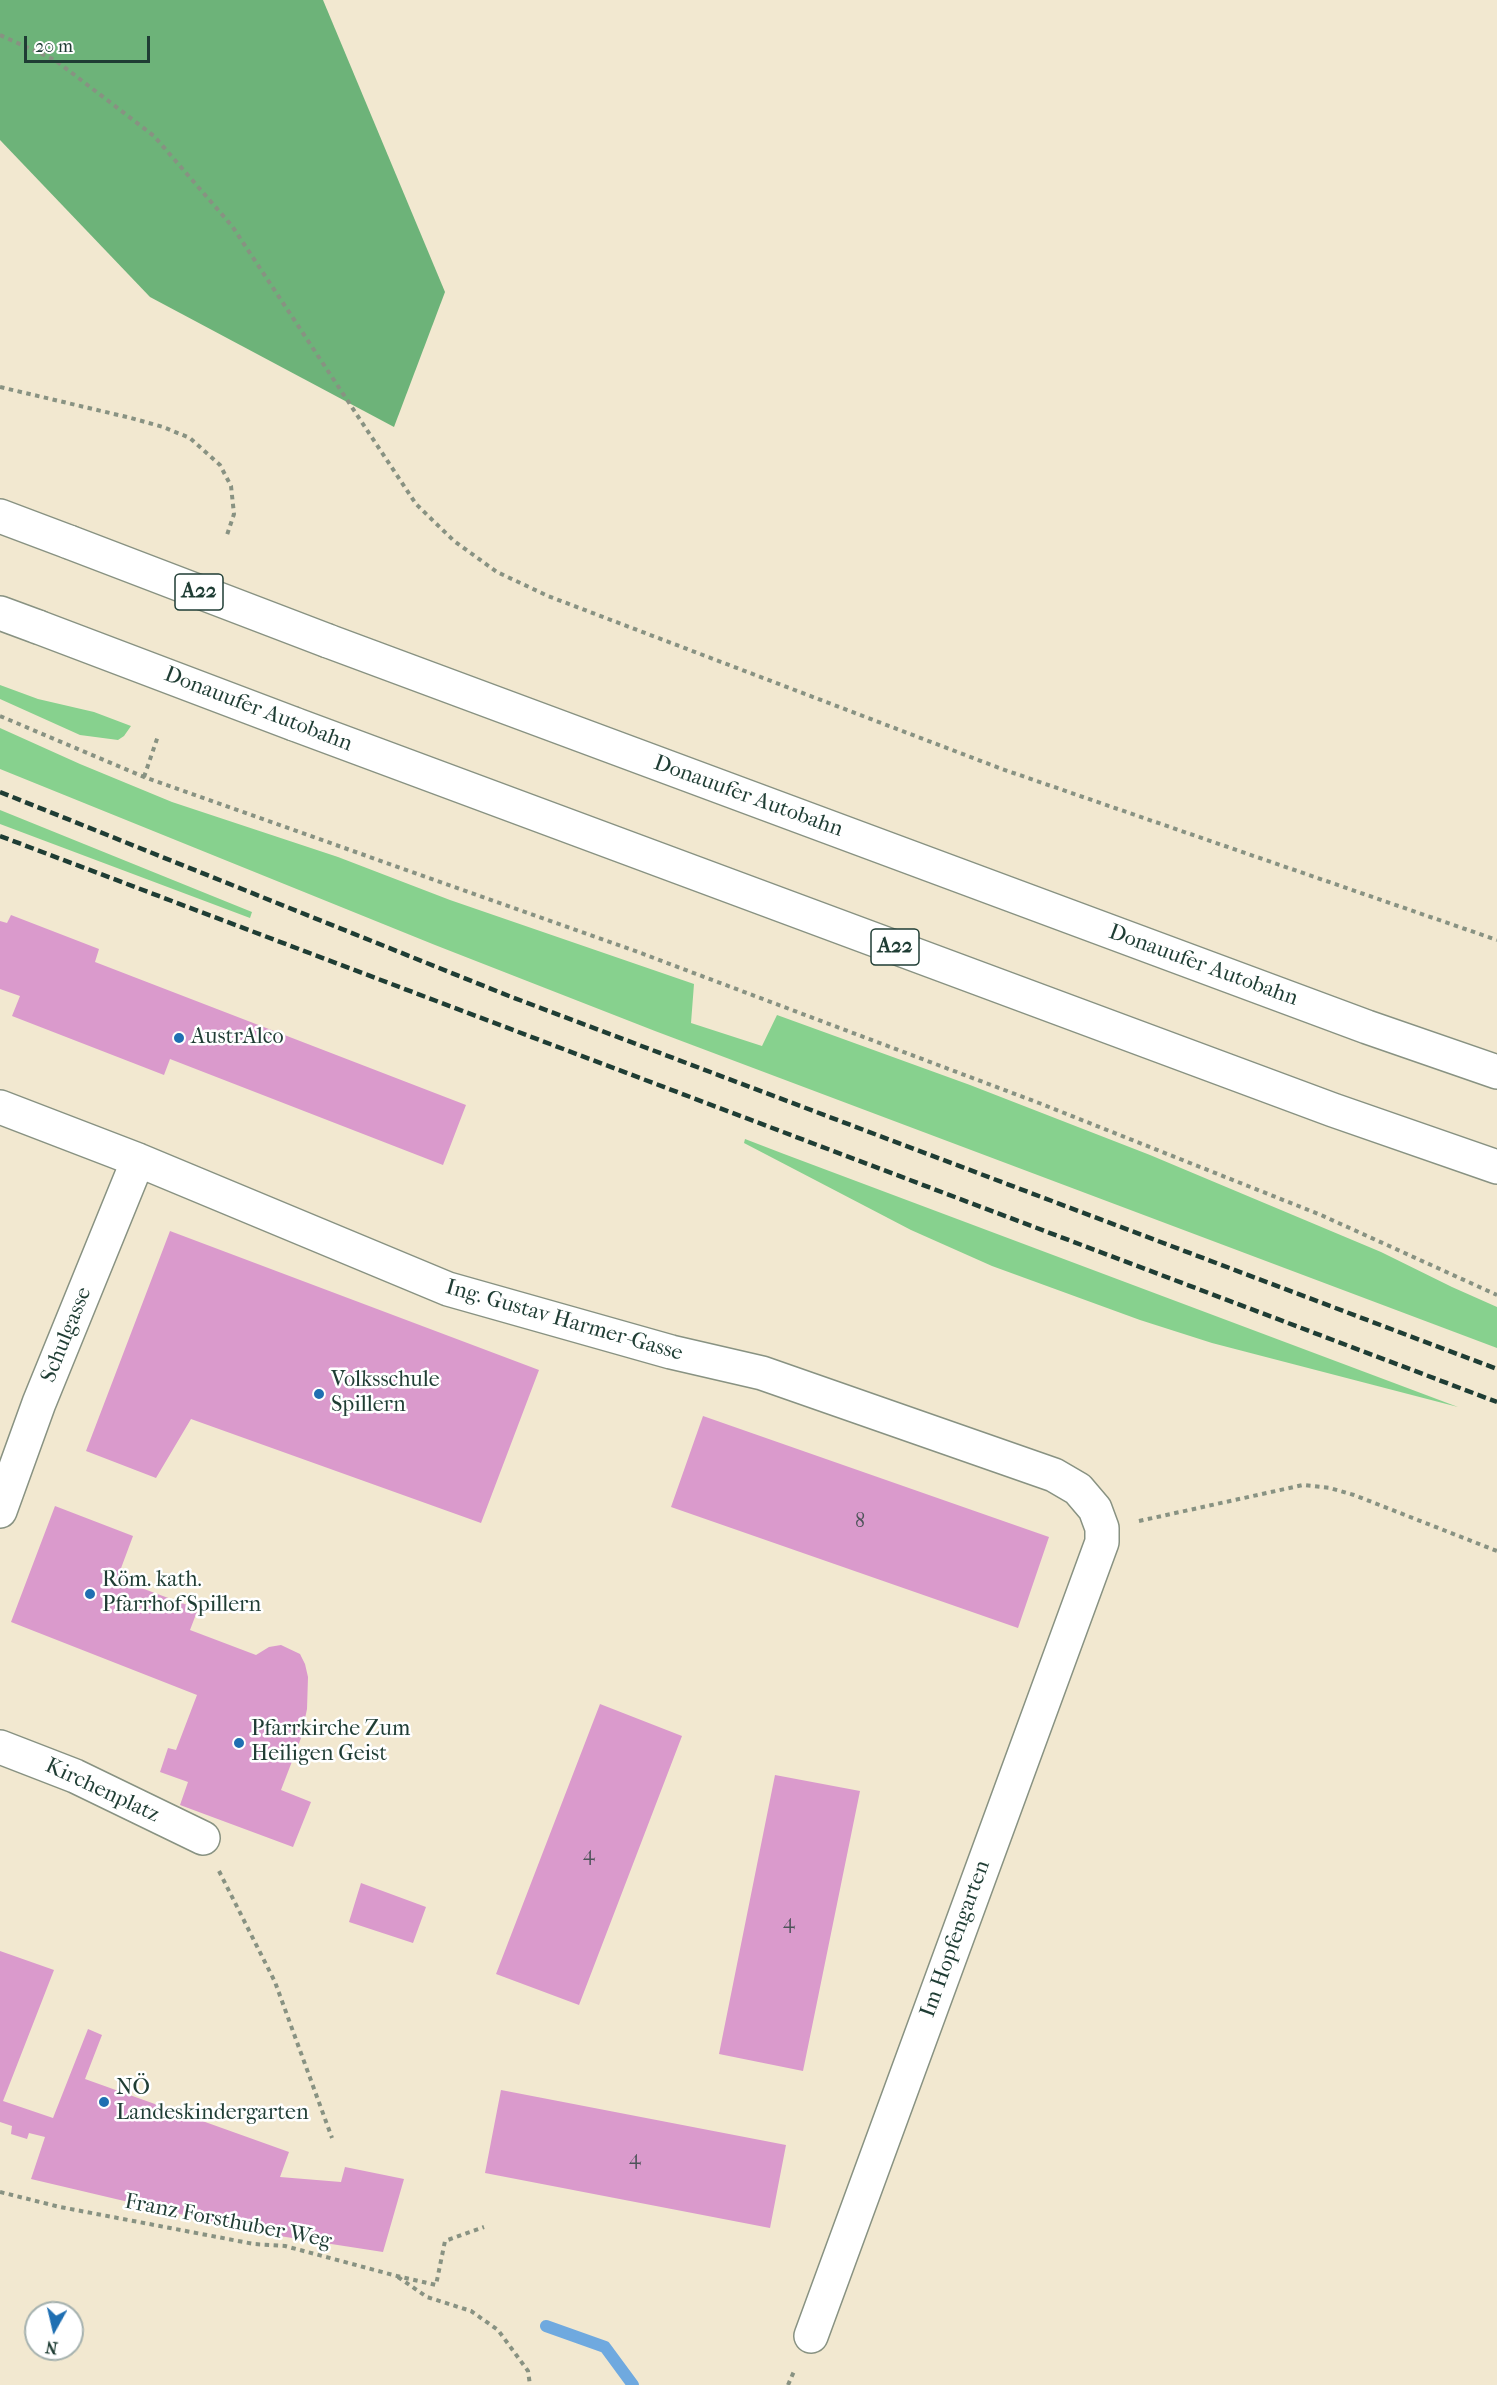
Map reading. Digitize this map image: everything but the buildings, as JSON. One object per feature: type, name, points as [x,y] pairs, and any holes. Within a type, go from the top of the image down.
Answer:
[{"type":"main road","name":"Donauufer Autobahn","points":[[0,516],[328,641],[1367,1027],[1497,1072]]},
{"type":"main road","name":"Donauufer Autobahn","points":[[0,613],[1333,1110],[1497,1167]]},
{"type":"main road","name":"Ing. Gustav Harmer-Gasse","points":[[0,1107],[138,1160],[447,1289],[671,1352],[762,1373],[1054,1475],[1077,1489],[1095,1509],[1102,1535]]},
{"type":"main road","name":"Schulgasse","points":[[0,1511],[29,1430],[138,1160]]},
{"type":"main road","name":"Im Hopfengarten","points":[[811,2336],[1102,1535]]},
{"type":"main road","name":"Kirchenplatz","points":[[0,1747],[75,1776],[202,1839]]},
{"type":"path","points":[[0,35],[55,60],[154,136],[232,226],[416,504],[454,541],[497,572],[548,596],[1002,770],[1497,940]]},
{"type":"path","points":[[0,387],[131,418],[190,438],[220,465],[231,486],[234,514],[226,538]]},
{"type":"path","points":[[0,716],[144,777],[649,956],[983,1081],[1321,1215],[1497,1295]]},
{"type":"path","points":[[144,777],[158,736]]},
{"type":"path","points":[[1102,1535],[1192,1510],[1303,1485],[1330,1488],[1354,1495],[1497,1551]]},
{"type":"path","points":[[202,1839],[275,1982],[332,2138]]},
{"type":"path","name":"Franz Forsthuber Weg","points":[[0,2192],[60,2207],[254,2244],[285,2246],[436,2284],[446,2241],[484,2227]]},
{"type":"path","points":[[397,2276],[427,2297],[471,2311],[498,2330],[528,2371],[530,2385]]},
{"type":"green space","points":[[0,0],[323,0],[445,292],[394,427],[150,297],[0,140]]},
{"type":"green space","points":[[0,685],[38,699],[94,712],[131,726],[118,740],[80,735],[0,699]]},
{"type":"green space","points":[[0,728],[172,802],[338,857],[450,900],[694,984],[691,1023],[762,1046],[777,1015],[970,1085],[1150,1155],[1381,1252],[1497,1307],[1497,1348],[655,1031],[435,945],[0,769]]},
{"type":"green space","points":[[0,810],[252,912],[250,918],[0,824]]},
{"type":"green space","points":[[745,1139],[1458,1407],[1212,1343],[1140,1320],[992,1266],[911,1230],[744,1143]]},
{"type":"waterway","points":[[546,2326],[605,2347],[633,2385]]},
{"type":"railway","points":[[0,792],[509,996],[1497,1369]]},
{"type":"railway","points":[[0,836],[1497,1402]]},
{"type":"place","name":"AustrAlco","points":[[179,1038]]},
{"type":"place","name":"Volksschule Spillern","points":[[319,1394]]},
{"type":"place","name":"Röm. kath. Pfarrhof Spillern","points":[[90,1594]]},
{"type":"place","name":"Pfarrkirche Zum Heiligen Geist","points":[[239,1743]]},
{"type":"place","name":"NÖ Landeskindergarten","points":[[104,2102]]}]
